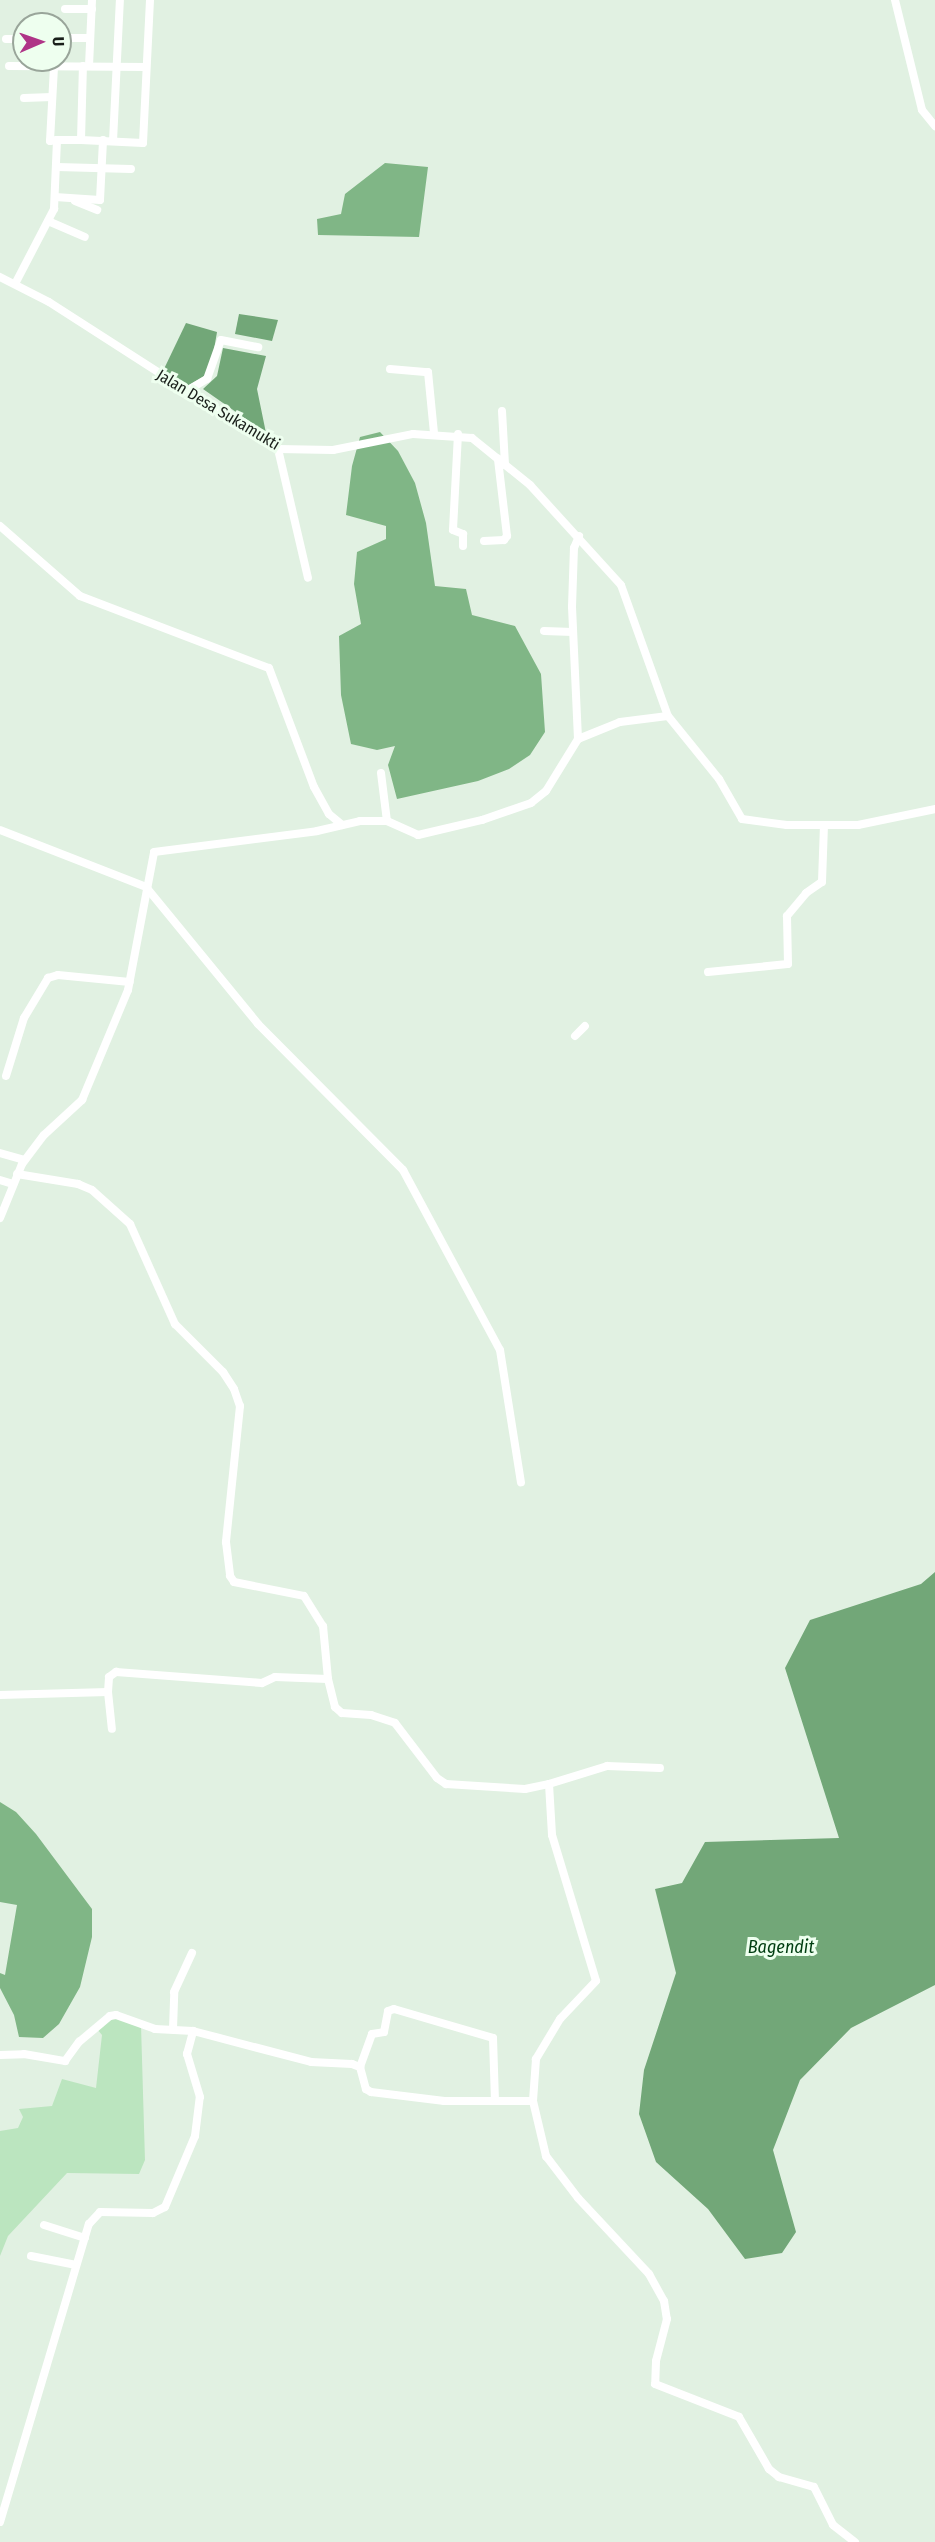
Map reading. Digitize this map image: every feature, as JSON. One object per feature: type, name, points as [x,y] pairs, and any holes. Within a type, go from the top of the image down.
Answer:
[{"type":"street","points":[[113,141],[120,0]]},
{"type":"street","points":[[54,72],[50,141],[143,142],[150,0]]},
{"type":"street","points":[[895,0],[921,110],[935,126]]},
{"type":"street","points":[[64,9],[92,4],[81,140]]},
{"type":"street","points":[[72,38],[90,38]]},
{"type":"street","points":[[6,39],[12,39]]},
{"type":"street","points":[[72,66],[146,67]]},
{"type":"street","points":[[24,98],[52,97]]},
{"type":"street","points":[[15,284],[48,221],[56,197],[57,141]]},
{"type":"street","points":[[56,197],[100,200],[103,141]]},
{"type":"street","points":[[57,167],[131,169]]},
{"type":"street","points":[[66,198],[97,210]]},
{"type":"street","points":[[48,221],[85,237]]},
{"type":"street","name":"Jalan Desa Sukamukti","points":[[0,276],[278,449],[333,450],[434,434],[469,436],[530,485],[579,536],[624,589],[668,716],[720,779],[742,819],[756,824],[858,825],[935,809]]},
{"type":"street","points":[[185,392],[207,379],[220,340],[258,346]]},
{"type":"street","points":[[390,369],[428,372],[434,434]]},
{"type":"street","points":[[484,541],[504,540],[507,536],[501,462],[502,411]]},
{"type":"street","points":[[458,434],[453,530],[463,534],[463,546]]},
{"type":"street","points":[[278,449],[308,578]]},
{"type":"street","points":[[0,526],[80,596],[269,668],[314,787],[329,814],[345,825]]},
{"type":"street","points":[[0,1218],[24,1160],[44,1135],[82,1100],[130,982],[152,855],[158,851],[360,821],[387,821],[418,835],[531,803],[549,788],[578,739],[572,573],[579,536]]},
{"type":"street","points":[[544,631],[573,632]]},
{"type":"street","points":[[578,739],[620,723],[668,716]]},
{"type":"street","points":[[381,773],[387,821]]},
{"type":"street","points":[[708,972],[788,963],[787,916],[806,893],[822,882],[825,825]]},
{"type":"street","points":[[0,830],[146,888],[258,1024],[403,1170],[500,1350],[521,1482]]},
{"type":"street","points":[[6,1076],[24,1018],[48,978],[58,975],[130,982]]},
{"type":"street","points":[[576,1035],[585,1026]]},
{"type":"street","points":[[0,1153],[24,1160]]},
{"type":"street","points":[[17,1174],[85,1187],[130,1224],[176,1324],[223,1372],[234,1389],[240,1406],[226,1542],[227,1565],[234,1582],[304,1596],[323,1626],[328,1679],[339,1711],[370,1715],[395,1723],[436,1778],[446,1784],[525,1789],[607,1766],[660,1768]]},
{"type":"street","points":[[0,1180],[13,1184]]},
{"type":"street","points":[[112,1729],[103,1693],[109,1677],[116,1672],[262,1683],[274,1677],[328,1679]]},
{"type":"street","points":[[0,1695],[103,1693]]},
{"type":"street","points":[[549,1784],[552,1835],[596,1981],[560,2019],[541,2046],[536,2059],[533,2102],[546,2156],[578,2198],[649,2274],[664,2301],[667,2319],[656,2361],[655,2384],[738,2417],[769,2469],[779,2477],[814,2487],[832,2526],[854,2542]]},
{"type":"street","points":[[173,2029],[174,1992],[192,1953]]},
{"type":"street","points":[[495,2101],[493,2038],[394,2009],[388,2011],[384,2032],[372,2034],[360,2067],[366,2089],[371,2092],[444,2101],[533,2102]]},
{"type":"street","points":[[0,2055],[24,2054],[65,2061],[79,2042],[110,2016],[147,2027],[193,2031],[311,2062],[360,2067]]},
{"type":"street","points":[[0,2522],[89,2224],[100,2212],[156,2212],[199,2121],[199,2088],[187,2054],[193,2031]]},
{"type":"street","points":[[44,2225],[85,2238]]},
{"type":"street","points":[[31,2256],[76,2265]]},
{"type":"shaded area","points":[[385,163],[428,167],[419,237],[318,235],[317,219],[341,214],[345,194]]},
{"type":"shaded area","points":[[380,432],[398,451],[415,483],[426,523],[435,586],[466,589],[472,615],[515,626],[541,674],[545,732],[530,755],[509,769],[478,781],[397,799],[388,765],[395,746],[377,750],[351,744],[341,695],[339,636],[361,624],[354,584],[357,552],[386,539],[386,526],[346,515],[352,466],[360,437]]},
{"type":"shaded area","points":[[0,1802],[16,1812],[36,1834],[92,1909],[92,1937],[80,1987],[59,2024],[43,2038],[19,2037],[14,2015],[0,1988],[0,1973],[5,1975],[17,1905],[0,1902]]},
{"type":"shaded area","points":[[113,2015],[141,2025],[145,2160],[139,2174],[67,2173],[8,2236],[0,2256],[0,2131],[18,2128],[23,2117],[19,2109],[52,2106],[62,2079],[96,2088],[102,2035],[97,2029]]},
{"type":"water","points":[[239,314],[278,320],[272,341],[235,334]]},
{"type":"water","points":[[186,323],[217,332],[210,373],[187,386],[163,371]]},
{"type":"water","points":[[223,348],[266,356],[257,389],[266,433],[203,389],[217,376]]},
{"type":"water","name":"Bagendit","points":[[935,1572],[935,1985],[851,2028],[800,2080],[773,2150],[796,2232],[782,2253],[745,2259],[708,2209],[656,2162],[639,2114],[644,2070],[676,1973],[655,1889],[682,1883],[705,1842],[839,1838],[785,1668],[810,1620],[921,1584]]}]
